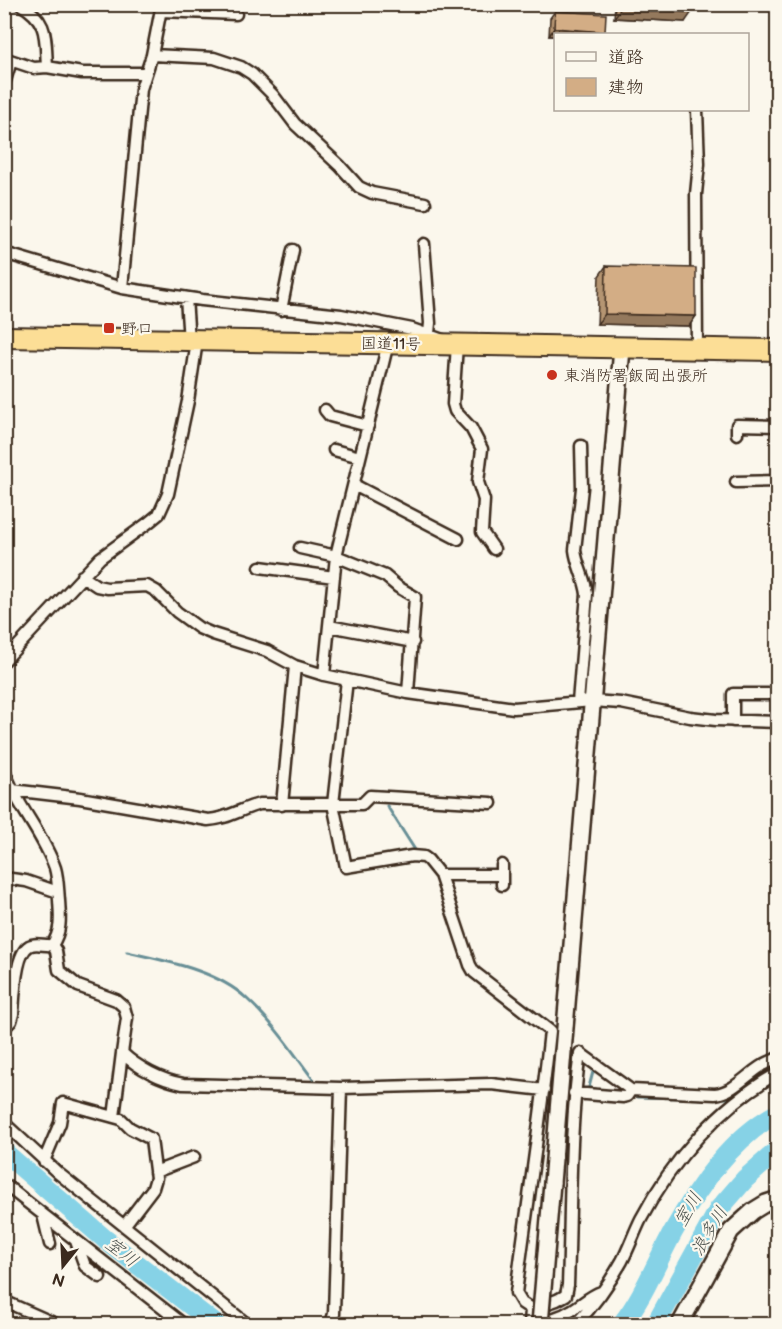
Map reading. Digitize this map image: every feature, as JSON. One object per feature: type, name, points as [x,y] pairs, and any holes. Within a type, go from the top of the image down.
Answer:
[{"type":"highway","name":"国道11号","points":[[4,337],[777,350]]},
{"type":"street","points":[[20,4],[31,8],[43,28],[47,67]]},
{"type":"street","points":[[122,288],[141,90],[152,55],[161,8],[236,14]]},
{"type":"street","points":[[152,55],[214,58],[241,67],[267,89],[295,124],[359,187],[372,193],[425,203]]},
{"type":"street","points":[[4,84],[8,59],[34,68],[47,67],[82,73],[146,72]]},
{"type":"street","points":[[697,111],[698,349]]},
{"type":"street","points":[[424,244],[429,333]]},
{"type":"street","points":[[281,310],[293,250]]},
{"type":"street","points":[[4,253],[122,288],[281,310],[341,315],[429,333],[457,345],[453,404],[455,411],[471,428],[482,449],[478,482],[484,500],[482,532],[494,549]]},
{"type":"street","points":[[4,662],[100,558],[148,523],[164,505],[188,401],[193,341],[186,298]]},
{"type":"street","points":[[324,675],[336,556],[388,343]]},
{"type":"street","points":[[585,701],[622,348]]},
{"type":"street","points":[[325,410],[330,416],[368,426]]},
{"type":"street","points":[[737,434],[737,425],[777,426]]},
{"type":"street","points":[[532,1324],[569,1072],[585,701],[587,594],[585,579],[575,550],[582,488],[581,446]]},
{"type":"street","points":[[334,450],[360,457]]},
{"type":"street","points":[[736,482],[777,482]]},
{"type":"street","points":[[354,484],[459,539]]},
{"type":"street","points":[[300,548],[336,556],[385,576],[415,597],[408,693]]},
{"type":"street","points":[[260,567],[334,577]]},
{"type":"street","points":[[82,576],[97,586],[107,588],[147,586],[199,628],[267,651],[295,666],[324,675],[408,693],[514,708],[585,701],[621,703],[690,717],[777,722]]},
{"type":"street","points":[[329,626],[413,642]]},
{"type":"street","points":[[282,805],[295,666]]},
{"type":"street","points":[[347,680],[333,804],[346,867],[412,856],[424,857],[440,875],[474,972],[550,1031],[516,1293],[522,1303],[531,1309]]},
{"type":"street","points":[[733,721],[733,694],[777,694]]},
{"type":"street","points":[[4,769],[12,790],[21,802],[54,866],[61,924],[57,938],[52,945]]},
{"type":"street","points":[[12,790],[80,798],[208,820],[228,817],[260,804],[362,804],[370,796],[490,803]]},
{"type":"street","points":[[440,875],[502,875]]},
{"type":"street","points":[[4,878],[26,881],[58,892]]},
{"type":"street","points":[[4,1029],[13,1014],[18,970],[24,951],[34,944],[52,945]]},
{"type":"street","points":[[52,945],[56,951],[59,970],[78,986],[116,1000],[124,1007],[127,1018],[114,1117]]},
{"type":"street","points":[[122,1053],[148,1071],[164,1079],[183,1084],[340,1088],[491,1084],[544,1090]]},
{"type":"street","points":[[531,1309],[566,1295],[568,1285],[574,1093],[569,1072],[580,1053],[631,1090],[642,1092],[723,1093],[777,1058]]},
{"type":"street","points":[[546,1070],[569,1072]]},
{"type":"street","points":[[576,1324],[602,1292],[622,1260],[656,1194],[693,1143],[730,1106],[754,1086],[777,1072]]},
{"type":"street","points":[[331,1324],[334,1314],[340,1088]]},
{"type":"street","points":[[574,1093],[623,1097],[627,1096],[631,1090]]},
{"type":"street","points":[[44,1161],[60,1123],[63,1103],[114,1117],[151,1139],[155,1172],[153,1188],[124,1226]]},
{"type":"street","points":[[4,1123],[44,1161],[247,1324]]},
{"type":"street","points":[[155,1172],[194,1158]]},
{"type":"street","points":[[4,1184],[183,1324]]},
{"type":"street","points":[[680,1324],[731,1231],[753,1211],[777,1199]]},
{"type":"street","points":[[43,1215],[50,1244]]},
{"type":"street","points":[[76,1241],[84,1266],[100,1277]]},
{"type":"street","points":[[532,1324],[556,1318],[571,1311],[591,1296],[602,1292]]},
{"type":"street","points":[[4,1301],[56,1324]]},
{"type":"street","points":[[531,1309],[532,1324]]},
{"type":"building","points":[[621,4],[693,4],[692,12],[621,8]]},
{"type":"building","points":[[555,11],[606,14],[605,32],[554,28]]},
{"type":"building","points":[[606,266],[696,268],[696,316],[605,314]]},
{"type":"waterway","points":[[387,806],[417,853]]},
{"type":"waterway","points":[[127,952],[190,968],[234,988],[266,1018],[316,1083]]},
{"type":"waterway","points":[[747,1084],[773,1066]]},
{"type":"waterway","points":[[586,1091],[588,1091],[594,1068]]},
{"type":"waterway","points":[[718,1098],[728,1098],[736,1091]]},
{"type":"waterway","points":[[632,1094],[637,1097],[685,1098]]},
{"type":"waterway","name":"室川","points":[[622,1324],[643,1291],[683,1215],[705,1181],[745,1136],[778,1113]]},
{"type":"waterway","name":"浪多川","points":[[656,1324],[719,1209],[745,1179],[778,1150]]},
{"type":"waterway","name":"室川","points":[[4,1152],[106,1240],[215,1324]]},
{"type":"place","name":"野口","points":[[109,328]]},
{"type":"place","name":"東消防署飯岡出張所","points":[[552,375]]}]
